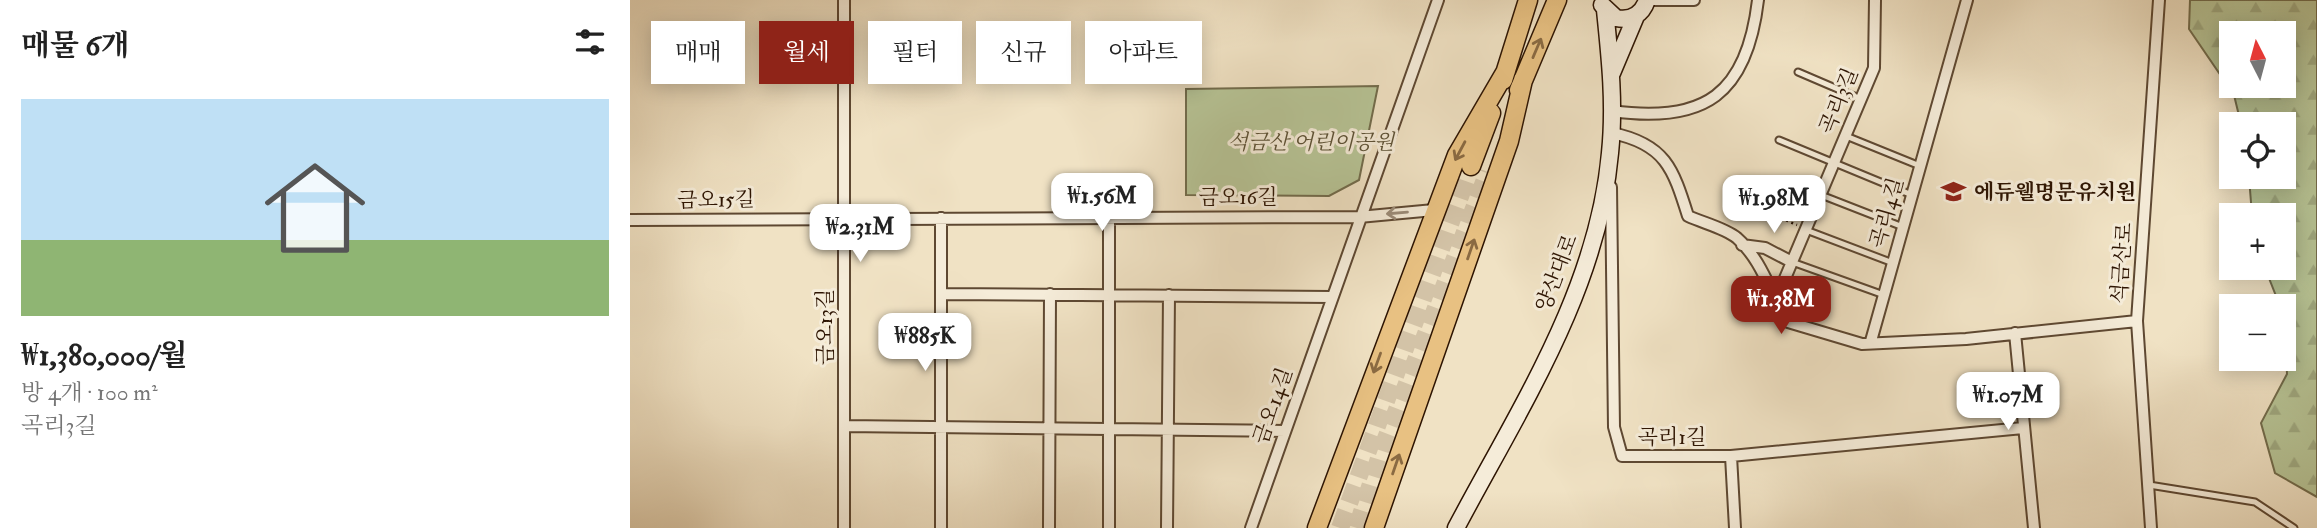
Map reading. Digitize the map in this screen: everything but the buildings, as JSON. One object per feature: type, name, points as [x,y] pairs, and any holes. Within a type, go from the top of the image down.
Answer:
[{"type":"main road","points":[[1528,0],[1480,169],[1523,80],[1557,0]]},
{"type":"main road","points":[[1612,73],[1636,16],[1647,0]]},
{"type":"main road","points":[[1603,5],[1623,20],[1636,16]]},
{"type":"main road","name":"양산대로","points":[[1456,528],[1572,305],[1595,240],[1612,133],[1612,73],[1603,5]]},
{"type":"main road","points":[[1317,528],[1434,210],[1457,155],[1506,71]]},
{"type":"main road","points":[[1374,528],[1509,141],[1523,80]]},
{"type":"street","name":"금오13길","points":[[844,0],[844,528]]},
{"type":"street","points":[[1359,217],[1438,0]]},
{"type":"street","points":[[1647,0],[1693,0]]},
{"type":"street","points":[[1612,111],[1659,115],[1705,106],[1732,78],[1750,49],[1758,0]]},
{"type":"street","name":"곡리3길","points":[[1775,302],[1874,68],[1875,0]]},
{"type":"street","name":"곡리4길","points":[[1871,341],[1967,0]]},
{"type":"street","name":"석금산로","points":[[2151,528],[2137,321],[2159,0]]},
{"type":"street","points":[[1612,133],[1633,137],[1654,149],[1673,170],[1688,216],[1737,237],[1759,264],[1775,302],[1788,322],[1862,344],[1871,341],[1966,339],[2137,321]]},
{"type":"street","name":"곡리1길","points":[[1610,155],[1614,427],[1622,456],[1731,456],[2023,428]]},
{"type":"street","name":"금오16길","points":[[844,218],[1359,217],[1434,210]]},
{"type":"street","points":[[1109,217],[1109,528]]},
{"type":"street","name":"금오14길","points":[[1251,528],[1359,217]]},
{"type":"street","name":"금오15길","points":[[630,220],[844,218]]},
{"type":"street","points":[[940,528],[942,218]]},
{"type":"street","points":[[1742,244],[1765,248],[1792,262]]},
{"type":"street","points":[[942,293],[1331,296]]},
{"type":"street","points":[[1049,528],[1051,294]]},
{"type":"street","points":[[1167,528],[1169,295]]},
{"type":"street","points":[[2015,333],[2034,528]]},
{"type":"street","points":[[844,426],[1285,431]]},
{"type":"street","points":[[1731,456],[1735,528]]},
{"type":"lane","points":[[1798,72],[1861,99]]},
{"type":"lane","points":[[1846,136],[1920,166]]},
{"type":"lane","points":[[1779,140],[1912,195]]},
{"type":"lane","points":[[1821,195],[1903,227]]},
{"type":"lane","points":[[1806,230],[1893,263]]},
{"type":"lane","points":[[1792,262],[1884,295]]},
{"type":"lane","points":[[2148,485],[2255,502],[2294,528]]},
{"type":"path","points":[[1786,182],[1821,195]]},
{"type":"path","points":[[1771,214],[1806,230]]},
{"type":"green space","points":[[2190,0],[2317,0],[2317,497],[2275,473],[2261,423],[2287,371],[2296,371],[2296,294],[2275,294],[2270,280],[2296,280],[2296,203],[2251,203],[2250,189],[2296,189],[2296,112],[2238,112],[2235,98],[2296,98],[2296,21],[2219,21],[2219,73],[2189,29]]},
{"type":"green space","name":"석금산 어린이공원","points":[[1378,86],[1359,180],[1329,196],[1186,195],[1186,89]]},
{"type":"tunnel","points":[[1340,528],[1471,166]]},
{"type":"tunnel","points":[[1357,528],[1382,449],[1488,172]]},
{"type":"place","name":"에듀웰명문유치원","points":[[1954,192]]}]
